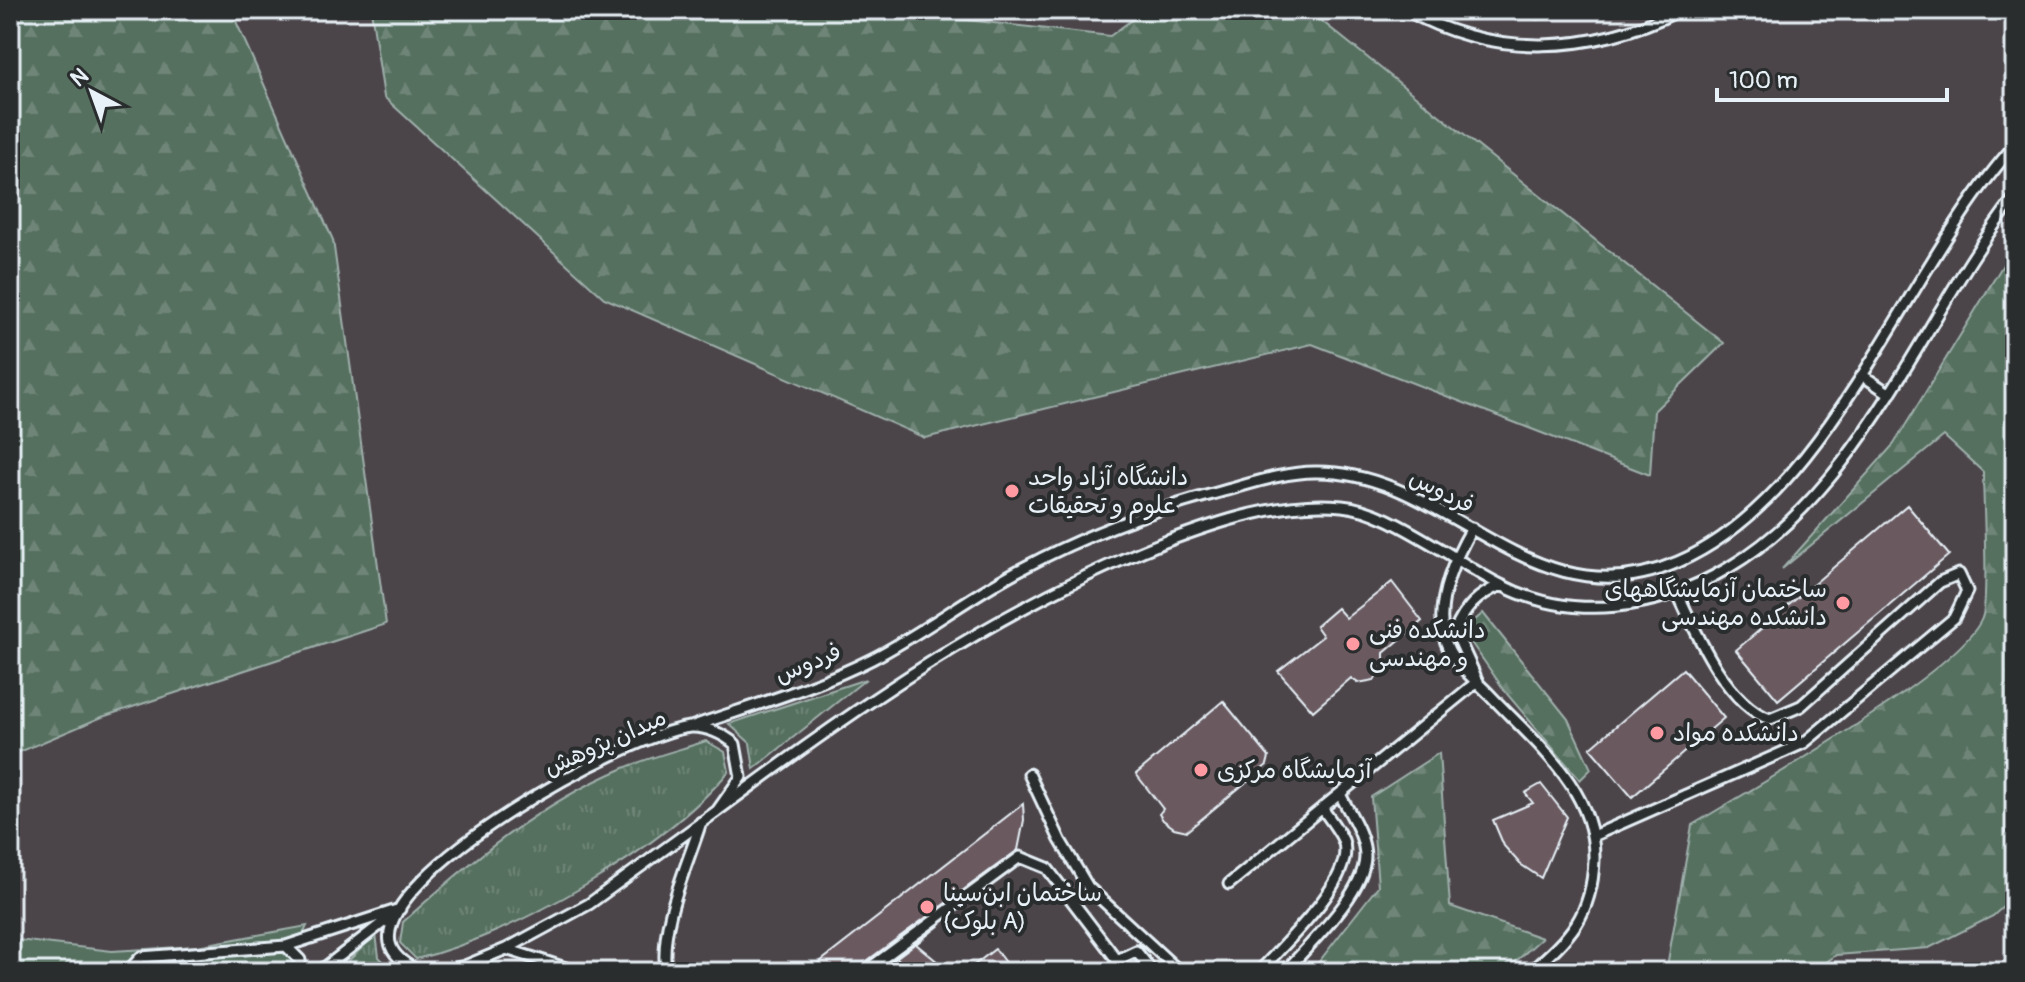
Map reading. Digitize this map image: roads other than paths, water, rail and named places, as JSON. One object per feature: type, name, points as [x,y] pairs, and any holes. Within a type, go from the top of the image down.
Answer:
[{"type":"lane","points":[[1406,10],[1440,29],[1490,42],[1536,47],[1581,44],[1680,10]]},
{"type":"lane","points":[[1522,10],[1537,13],[1558,10]]},
{"type":"lane","name":"فردوس","points":[[691,727],[805,687],[873,658],[1022,568],[1107,527],[1251,484],[1313,472],[1356,476],[1399,491],[1472,528],[1519,558],[1604,578],[1637,574],[1679,561],[1726,531],[1793,471],[1862,375],[1988,174],[2015,145]]},
{"type":"lane","points":[[717,811],[831,727],[1001,618],[1121,560],[1192,532],[1253,514],[1311,506],[1343,506],[1370,512],[1501,585],[1555,606],[1599,608],[1644,603],[1678,594],[1730,567],[1818,492],[1890,394],[1980,241],[2015,197]]},
{"type":"lane","points":[[1862,375],[1890,394]]},
{"type":"lane","points":[[1472,528],[1455,557],[1441,622],[1449,651],[1572,784],[1589,814],[1595,835],[1593,877],[1586,912],[1567,940],[1530,972]]},
{"type":"lane","points":[[1595,835],[1804,743],[1954,618],[1967,591],[1965,581],[1959,574],[1940,582],[1801,706],[1770,719],[1744,704],[1697,639],[1678,594]]},
{"type":"lane","points":[[1478,681],[1455,631],[1463,614],[1480,594],[1501,585]]},
{"type":"lane","points":[[1229,884],[1478,681]]},
{"type":"lane","name":"میدان پژوهش","points":[[400,909],[471,837],[566,777],[691,727],[726,737],[735,744],[740,758],[741,777],[717,811],[589,904],[506,949],[465,966],[437,972]]},
{"type":"lane","points":[[1029,774],[1060,840],[1088,887],[1180,972]]},
{"type":"lane","points":[[1285,972],[1348,898],[1362,875],[1365,855],[1361,836],[1340,794]]},
{"type":"lane","points":[[1259,972],[1333,887],[1343,868],[1343,840],[1322,808]]},
{"type":"lane","points":[[666,972],[664,957],[675,906],[701,822]]},
{"type":"lane","points":[[864,972],[1020,857],[1047,868],[1117,960],[1136,951],[1142,935]]},
{"type":"lane","points":[[127,972],[141,957],[286,946],[400,909]]},
{"type":"lane","points":[[319,972],[400,909]]},
{"type":"lane","points":[[400,909],[390,931],[391,946],[401,961],[420,972]]},
{"type":"lane","points":[[286,946],[300,960],[300,972]]},
{"type":"lane","points":[[506,949],[578,972]]},
{"type":"lane","points":[[1136,951],[1153,972]]},
{"type":"place","name":"دانشگاه آزاد واحد علوم و تحقیقات","points":[[1012,491]]},
{"type":"place","name":"ساختمان آزمایشگاههای دانشکده مهندسی","points":[[1843,603]]},
{"type":"place","name":"دانشکده فنی و مهندسی","points":[[1353,644]]},
{"type":"place","name":"دانشکده مواد","points":[[1657,733]]},
{"type":"place","name":"آزمایشگاه مرکزی","points":[[1201,770]]},
{"type":"place","name":"ساختمان ابن‌سینا (بلوک A)","points":[[927,907]]}]
